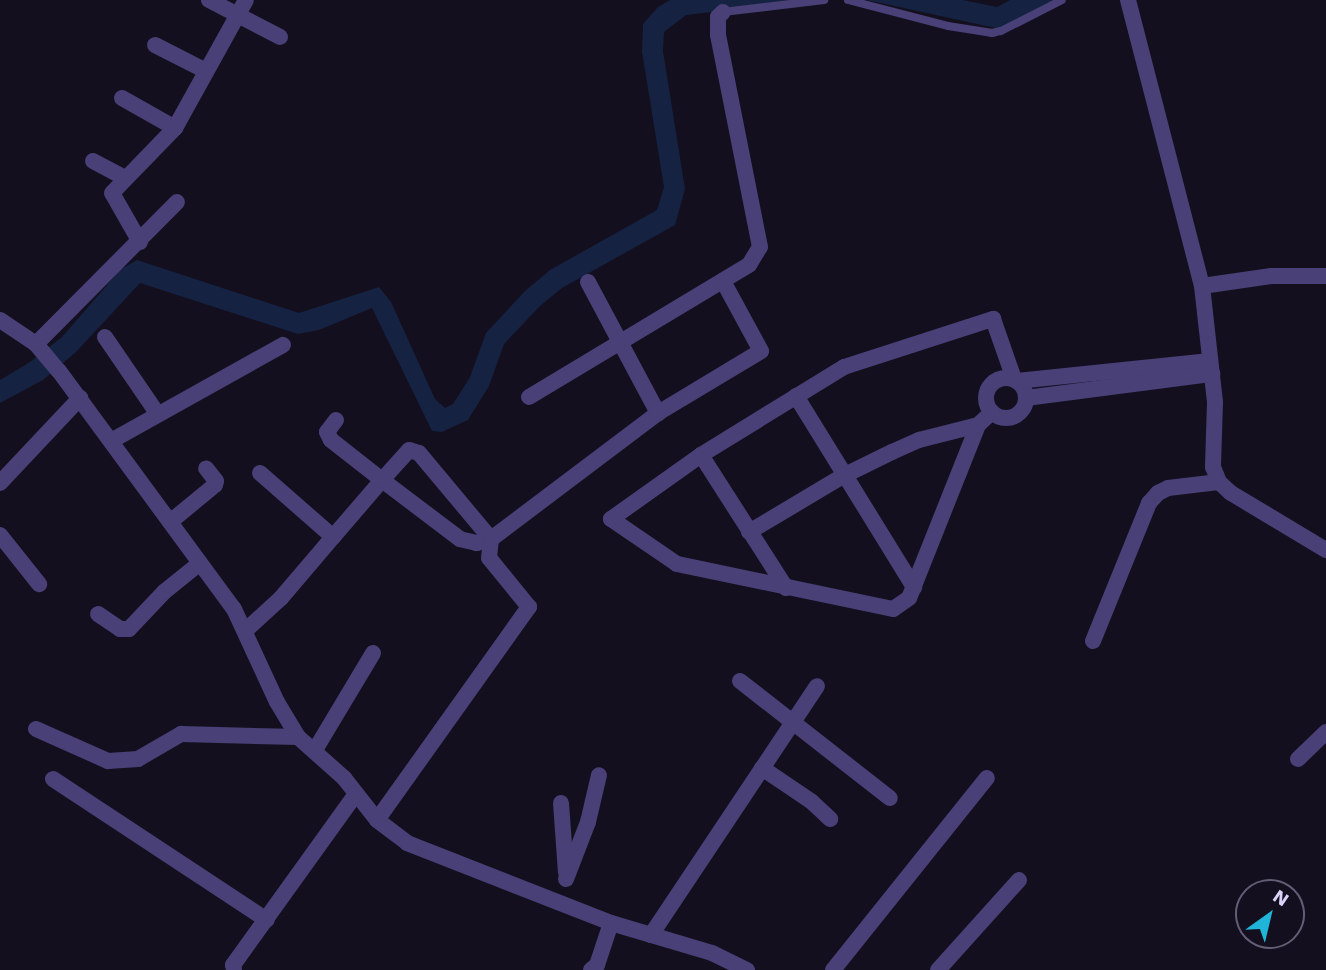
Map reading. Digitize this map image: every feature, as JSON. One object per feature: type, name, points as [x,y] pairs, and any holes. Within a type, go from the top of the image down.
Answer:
[{"type":"street","points":[[209,0],[242,7],[280,37]]},
{"type":"street","points":[[1128,0],[1202,286],[1215,402],[1213,467],[1219,482],[1231,493],[1326,550]]},
{"type":"street","points":[[140,242],[112,192],[134,173],[175,128],[242,7]]},
{"type":"street","points":[[529,397],[622,344],[749,265],[760,247],[718,35],[718,16],[723,12]]},
{"type":"street","points":[[155,45],[206,71]]},
{"type":"street","points":[[122,98],[175,128]]},
{"type":"street","points":[[93,161],[125,178]]},
{"type":"street","points":[[39,347],[177,202]]},
{"type":"street","points":[[1202,286],[1271,276],[1326,276]]},
{"type":"street","points":[[337,420],[327,436],[382,480],[460,540],[477,543],[491,539],[658,413],[761,351],[723,281]]},
{"type":"street","points":[[587,282],[658,413]]},
{"type":"street","points":[[992,412],[978,425],[909,598],[893,609],[677,564],[611,519],[701,455],[844,367],[993,319],[1015,380],[1024,389],[1026,398],[1023,409],[1012,417],[998,417],[992,412],[985,396],[990,385],[1001,378],[1015,380],[1211,368]]},
{"type":"street","points":[[0,320],[39,347],[60,371],[200,563],[245,631],[277,702],[298,737],[315,750],[377,820],[407,843],[611,923],[712,953],[747,970]]},
{"type":"street","points":[[105,337],[156,413]]},
{"type":"street","points":[[111,441],[156,413],[283,345]]},
{"type":"street","points":[[1026,398],[1211,368]]},
{"type":"street","points":[[796,396],[914,587]]},
{"type":"street","points":[[0,483],[80,398]]},
{"type":"street","points":[[749,532],[844,476],[919,440],[978,425]]},
{"type":"street","points":[[245,631],[281,598],[409,450],[416,450],[491,539],[489,558],[529,607],[377,820]]},
{"type":"street","points":[[701,455],[786,588]]},
{"type":"street","points":[[170,522],[214,487],[216,481],[206,468]]},
{"type":"street","points":[[260,473],[333,537]]},
{"type":"street","points":[[1093,642],[1149,503],[1158,493],[1168,488],[1219,482]]},
{"type":"street","points":[[0,535],[39,584]]},
{"type":"street","points":[[98,614],[120,629],[129,629],[164,592],[200,563]]},
{"type":"street","points":[[315,750],[373,653]]},
{"type":"street","points":[[740,681],[890,798]]},
{"type":"street","points":[[651,935],[817,686]]},
{"type":"street","points":[[36,729],[108,761],[138,759],[181,734],[298,737]]},
{"type":"street","points":[[1298,759],[1326,732]]},
{"type":"street","points":[[762,768],[812,802],[830,819]]},
{"type":"street","points":[[560,901],[591,811],[599,775]]},
{"type":"street","points":[[833,970],[987,778]]},
{"type":"street","points":[[53,779],[267,920]]},
{"type":"street","points":[[234,970],[233,965],[356,794]]},
{"type":"street","points":[[561,803],[566,879]]},
{"type":"street","points":[[938,970],[1019,880]]},
{"type":"street","points":[[591,970],[597,965],[611,923]]},
{"type":"lane","points":[[723,12],[824,0]]},
{"type":"lane","points":[[848,0],[948,26],[992,33],[1001,32],[1062,0]]},
{"type":"water","points":[[670,0],[816,0],[686,15],[664,32],[663,51],[685,189],[675,225],[562,288],[540,306],[504,344],[489,386],[468,420],[442,432],[432,431],[372,308],[319,330],[298,334],[140,283],[76,352],[43,380],[0,403],[0,380],[30,362],[62,337],[121,269],[137,260],[299,313],[379,287],[391,302],[435,399],[445,408],[453,404],[470,377],[486,333],[525,291],[550,270],[657,210],[664,187],[642,52],[643,24],[658,7]]},
{"type":"water","points":[[867,0],[963,0],[997,7],[1010,0],[1057,0],[1000,29]]}]
